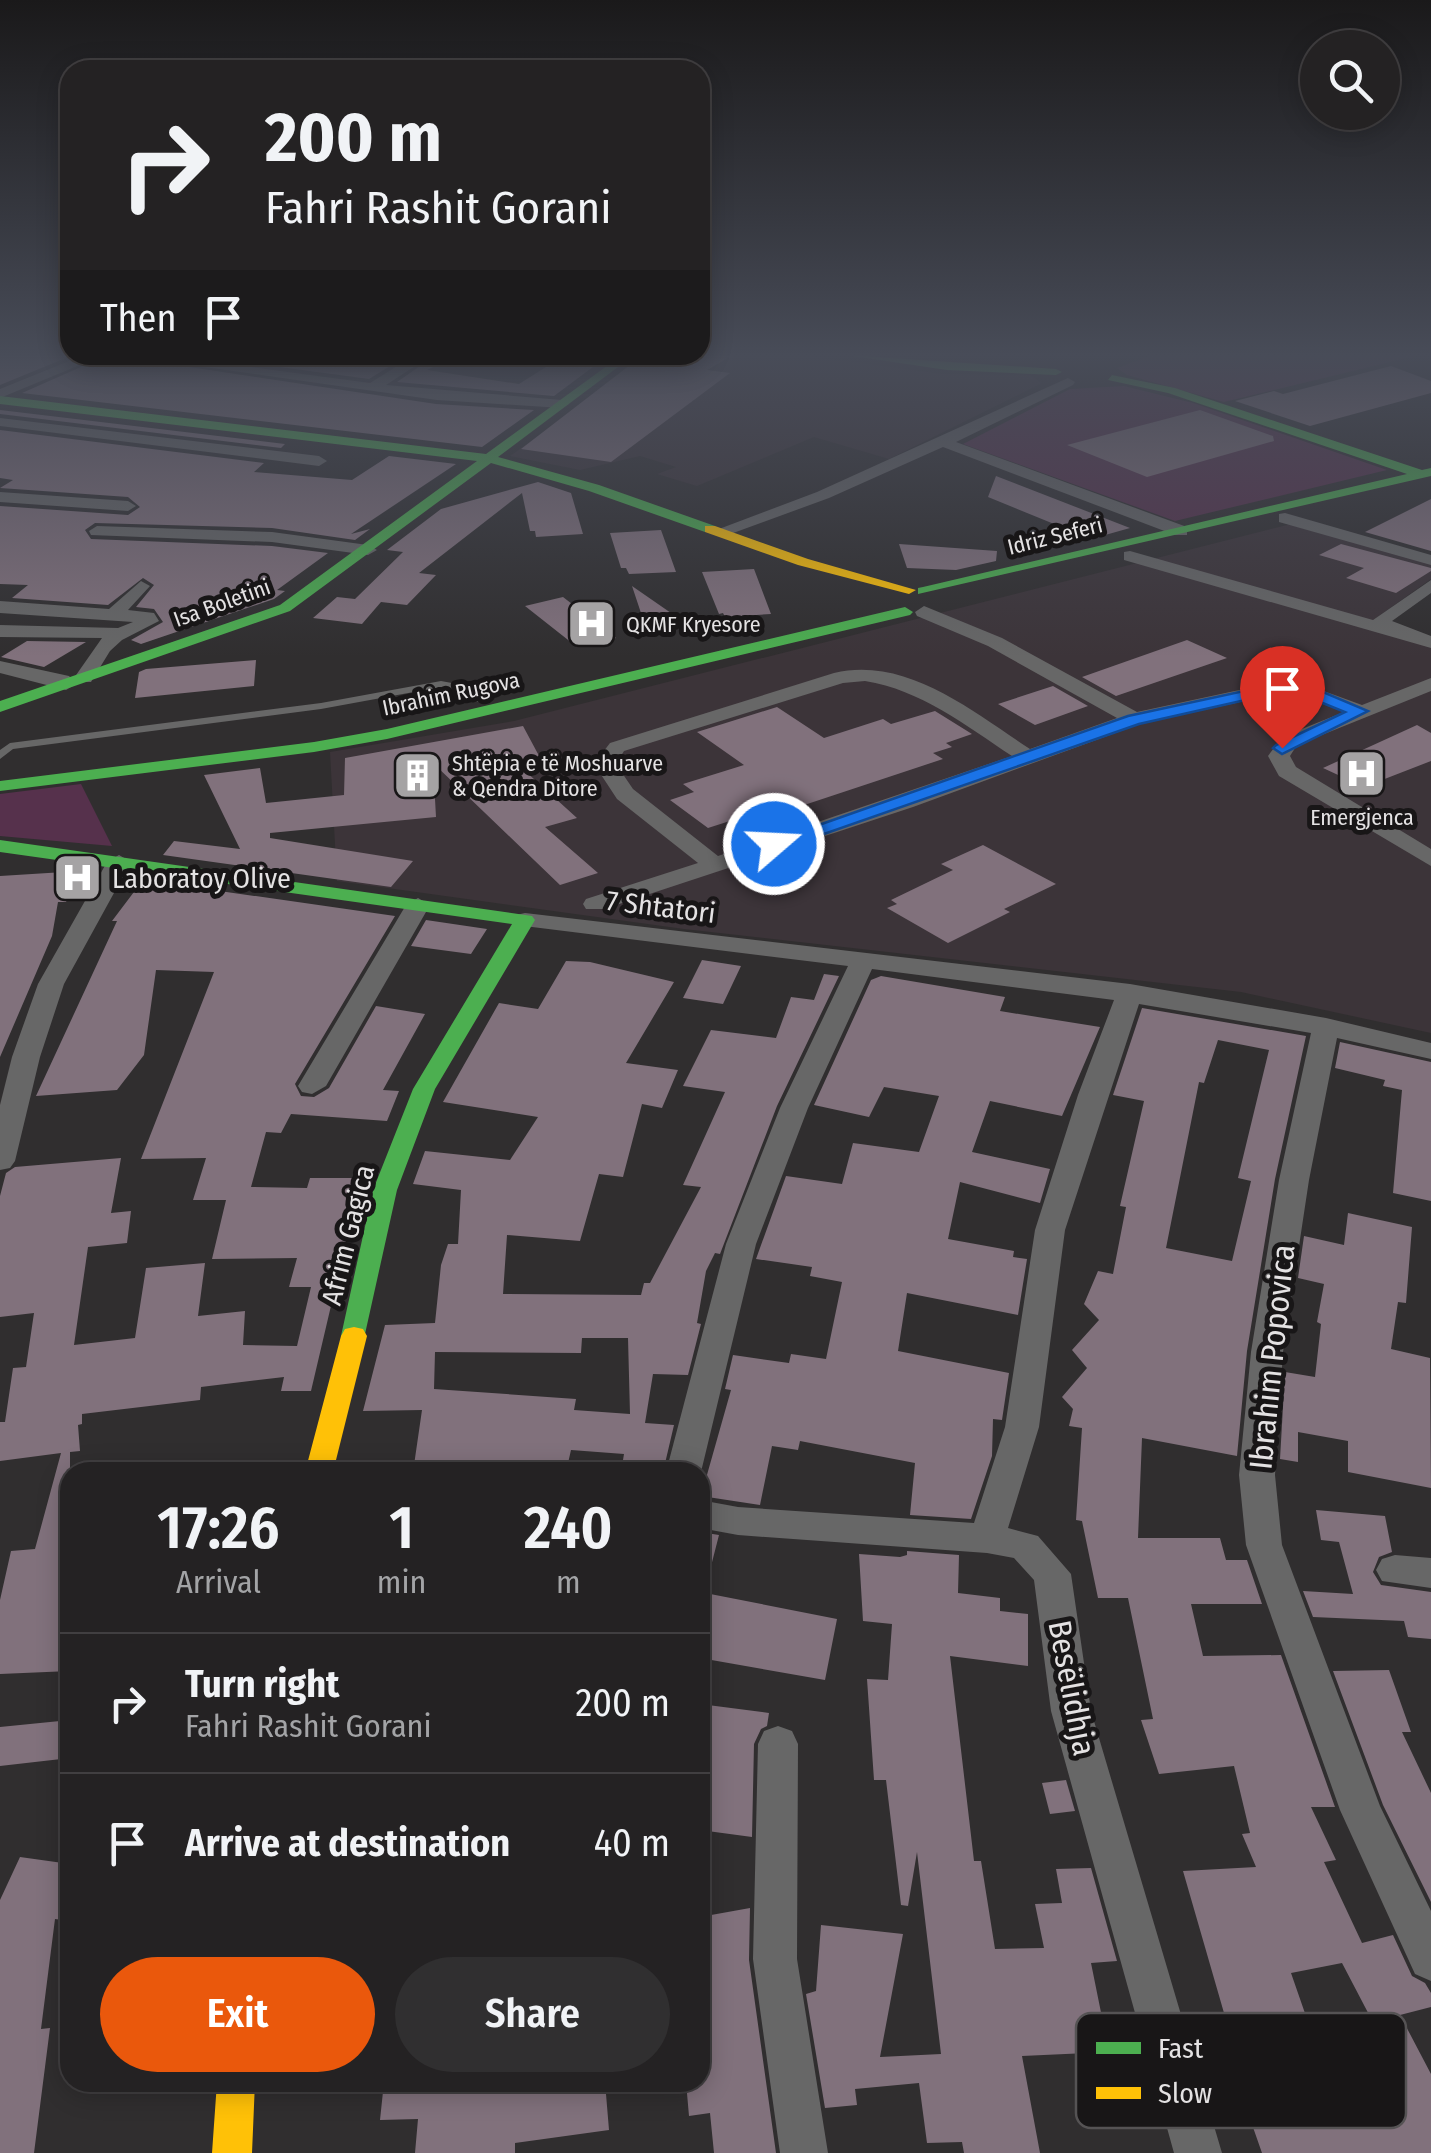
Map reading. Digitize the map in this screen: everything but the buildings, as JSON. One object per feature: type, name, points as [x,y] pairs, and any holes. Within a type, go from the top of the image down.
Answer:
[{"type":"street","points":[[282,455],[320,460]]},
{"type":"street","points":[[468,455],[549,472],[918,604],[1134,720]]},
{"type":"street","name":"Isa Boletini","points":[[0,708],[286,608],[491,455]]},
{"type":"street","points":[[719,532],[823,495],[912,455]]},
{"type":"street","points":[[979,455],[1181,531]]},
{"type":"street","points":[[1366,455],[1427,476]]},
{"type":"street","name":"Idriz Seferi","points":[[918,604],[1285,518],[1427,476]]},
{"type":"street","name":"Idriz Seferi","points":[[918,604],[1181,531],[1427,476]]},
{"type":"street","points":[[0,497],[128,506]]},
{"type":"street","points":[[1285,518],[1431,560]]},
{"type":"street","points":[[96,531],[272,537],[368,550]]},
{"type":"street","points":[[1130,556],[1429,647]]},
{"type":"street","points":[[115,613],[141,586]]},
{"type":"street","points":[[1429,647],[1389,628],[1382,620],[1431,586]]},
{"type":"street","name":"Ibrahim Rugova","points":[[0,774],[309,734],[918,604]]},
{"type":"street","name":"Ibrahim Rugova","points":[[0,786],[387,734],[918,604]]},
{"type":"street","points":[[0,606],[146,616],[150,621],[115,636],[75,681],[0,668]]},
{"type":"street","points":[[0,631],[112,632],[115,636]]},
{"type":"street","points":[[714,864],[616,786],[605,764],[618,747],[841,677],[877,674],[912,686],[1026,756]]},
{"type":"street","points":[[1431,684],[1290,742],[1282,748],[1280,764],[1431,859]]},
{"type":"street","points":[[595,904],[905,802],[1134,720],[1272,690],[1310,692],[1360,711]]},
{"type":"street","name":"7 Shtatori","points":[[0,846],[524,920],[1130,992],[1326,1026],[1431,1051]]},
{"type":"street","points":[[0,1161],[26,1057],[51,984],[118,862]]},
{"type":"street","points":[[312,1086],[418,905]]},
{"type":"street","name":"Afrim Gagica","points":[[322,1462],[357,1326],[385,1190],[424,1090],[524,920]]},
{"type":"street","points":[[686,1462],[741,1244],[794,1108],[862,962]]},
{"type":"street","points":[[987,1538],[1022,1428],[1050,1230],[1092,1095],[1130,992]]},
{"type":"street","name":"Ibrahim Popovica","points":[[1326,1026],[1294,1180],[1267,1352],[1257,1475],[1264,1545],[1362,1810],[1431,1960]]},
{"type":"street","name":"Besëlidhja","points":[[710,1516],[987,1538],[1025,1546],[1052,1574],[1071,1711],[1158,2013]]},
{"type":"street","points":[[778,1744],[774,1958],[804,2153]]},
{"type":"street","points":[[232,2153],[235,2092]]},
{"type":"street","name":"Besëlidhja","points":[[1191,2128],[1198,2153]]},
{"type":"lane","points":[[0,756],[10,746],[320,706],[441,684],[475,690],[481,700]]},
{"type":"shaded area","points":[[770,455],[697,486],[657,474],[676,467],[640,456],[580,470],[510,456]]},
{"type":"shaded area","points":[[995,455],[1345,455],[1387,470],[1175,521]]},
{"type":"shaded area","points":[[1295,523],[1431,562],[1431,579],[1369,623],[1431,641],[1431,1033],[1241,992],[684,929],[337,881],[330,752],[514,721]]},
{"type":"shaded area","points":[[81,784],[112,846],[0,836],[0,794]]},
{"type":"traffic: fast","points":[[467,455],[594,488],[710,529]]},
{"type":"traffic: fast","points":[[0,707],[285,608],[492,455]]},
{"type":"traffic: fast","points":[[1365,455],[1420,474]]},
{"type":"traffic: fast","points":[[923,591],[1431,472]]},
{"type":"traffic: fast","points":[[0,786],[314,747],[387,734],[905,612]]},
{"type":"traffic: fast","points":[[0,846],[525,920],[424,1089],[385,1190],[354,1336]]},
{"type":"traffic: slow","points":[[710,529],[803,562],[909,590]]},
{"type":"traffic: slow","points":[[322,1462],[354,1336]]},
{"type":"traffic: slow","points":[[232,2153],[235,2092]]},
{"type":"place","name":"QKMF Kryesore","points":[[591,624]]},
{"type":"place","name":"Emergjenca","points":[[1362,773]]},
{"type":"place","name":"Shtëpia e të Moshuarve & Qendra Ditore","points":[[417,776]]},
{"type":"place","name":"Laboratoy Olive","points":[[77,878]]},
{"type":"route","points":[[774,844],[1134,720],[1289,689],[1310,692],[1360,711],[1282,748]]}]
